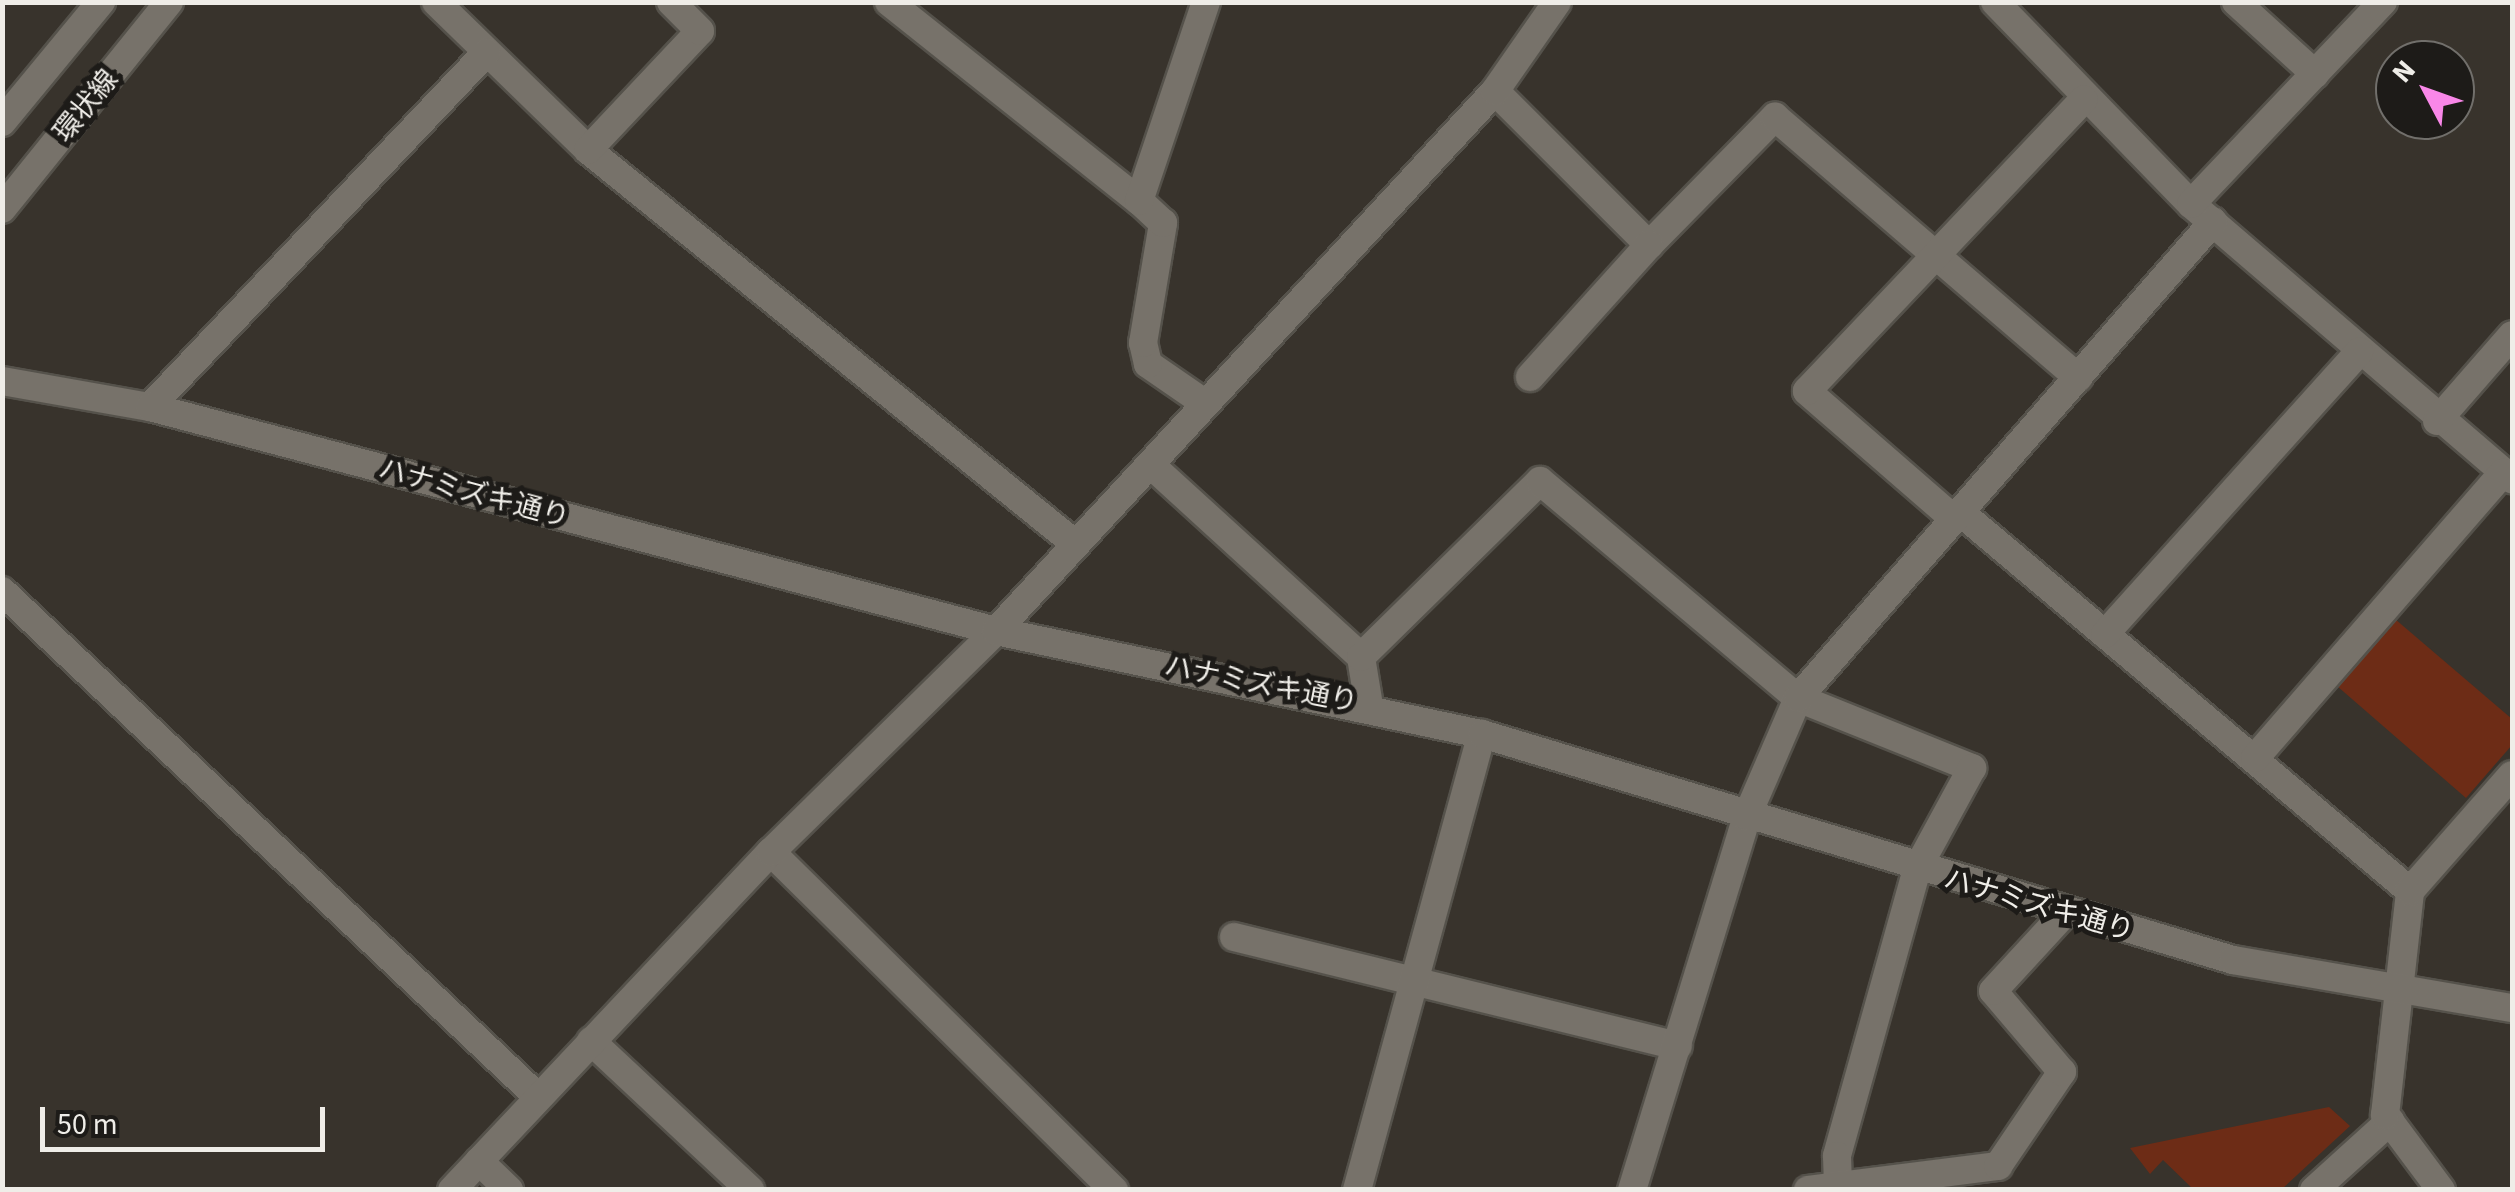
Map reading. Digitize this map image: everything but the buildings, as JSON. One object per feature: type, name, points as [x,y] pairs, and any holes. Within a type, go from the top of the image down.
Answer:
[{"type":"street","name":"環状線","points":[[2,122],[101,2]]},
{"type":"street","name":"環状線","points":[[2,209],[169,2]]},
{"type":"street","points":[[436,2],[588,150],[1073,542]]},
{"type":"street","points":[[588,150],[700,31],[671,2]]},
{"type":"street","points":[[889,2],[1164,223],[1143,343],[1148,364],[1203,402]]},
{"type":"street","points":[[1140,201],[1206,2]]},
{"type":"street","points":[[452,1190],[771,852],[996,631],[1073,542],[1151,465],[1203,402],[1494,91],[1558,2]]},
{"type":"street","points":[[1995,2],[2084,98],[2192,204],[2437,421],[2508,476],[2255,758]]},
{"type":"street","points":[[2236,2],[2315,74]]},
{"type":"street","points":[[2192,204],[2383,2]]},
{"type":"street","points":[[150,407],[487,52]]},
{"type":"street","points":[[1494,91],[1649,245]]},
{"type":"street","points":[[2084,98],[1932,248],[1807,391],[2255,758],[2410,891]]},
{"type":"street","points":[[1530,376],[1649,245],[1775,117],[1932,248],[2078,378]]},
{"type":"street","points":[[1632,1190],[1747,816],[1798,698],[2213,222]]},
{"type":"street","points":[[2437,421],[2512,334]]},
{"type":"street","points":[[2105,634],[2358,352]]},
{"type":"street","name":"ハナミズキ通り","points":[[2,381],[150,407],[996,631],[1369,706],[1482,734],[2063,914],[2398,995],[2512,1008]]},
{"type":"street","points":[[1151,465],[1361,658],[1369,706]]},
{"type":"street","points":[[1361,658],[1540,482],[1798,698],[1972,768],[1917,869],[1837,1156],[1838,1184]]},
{"type":"street","points":[[2,591],[537,1096]]},
{"type":"street","points":[[1356,1190],[1482,734]]},
{"type":"street","points":[[2441,1190],[2390,1121],[2410,891],[2512,775]]},
{"type":"street","points":[[771,852],[1114,1190]]},
{"type":"street","points":[[1808,1190],[1998,1166],[2062,1072],[1994,991],[2063,914]]},
{"type":"street","points":[[1234,936],[1678,1046]]},
{"type":"street","points":[[591,1041],[750,1190]]},
{"type":"street","points":[[2314,1190],[2390,1121]]},
{"type":"street","points":[[479,1161],[509,1190]]},
{"type":"street","points":[[1988,1167],[2008,1190]]},
{"type":"shaded area","points":[[2395,619],[2512,719],[2512,745],[2466,798],[2337,686]]},
{"type":"shaded area","points":[[2329,1107],[2350,1126],[2282,1189],[2193,1189],[2163,1160],[2150,1174],[2130,1148]]}]
